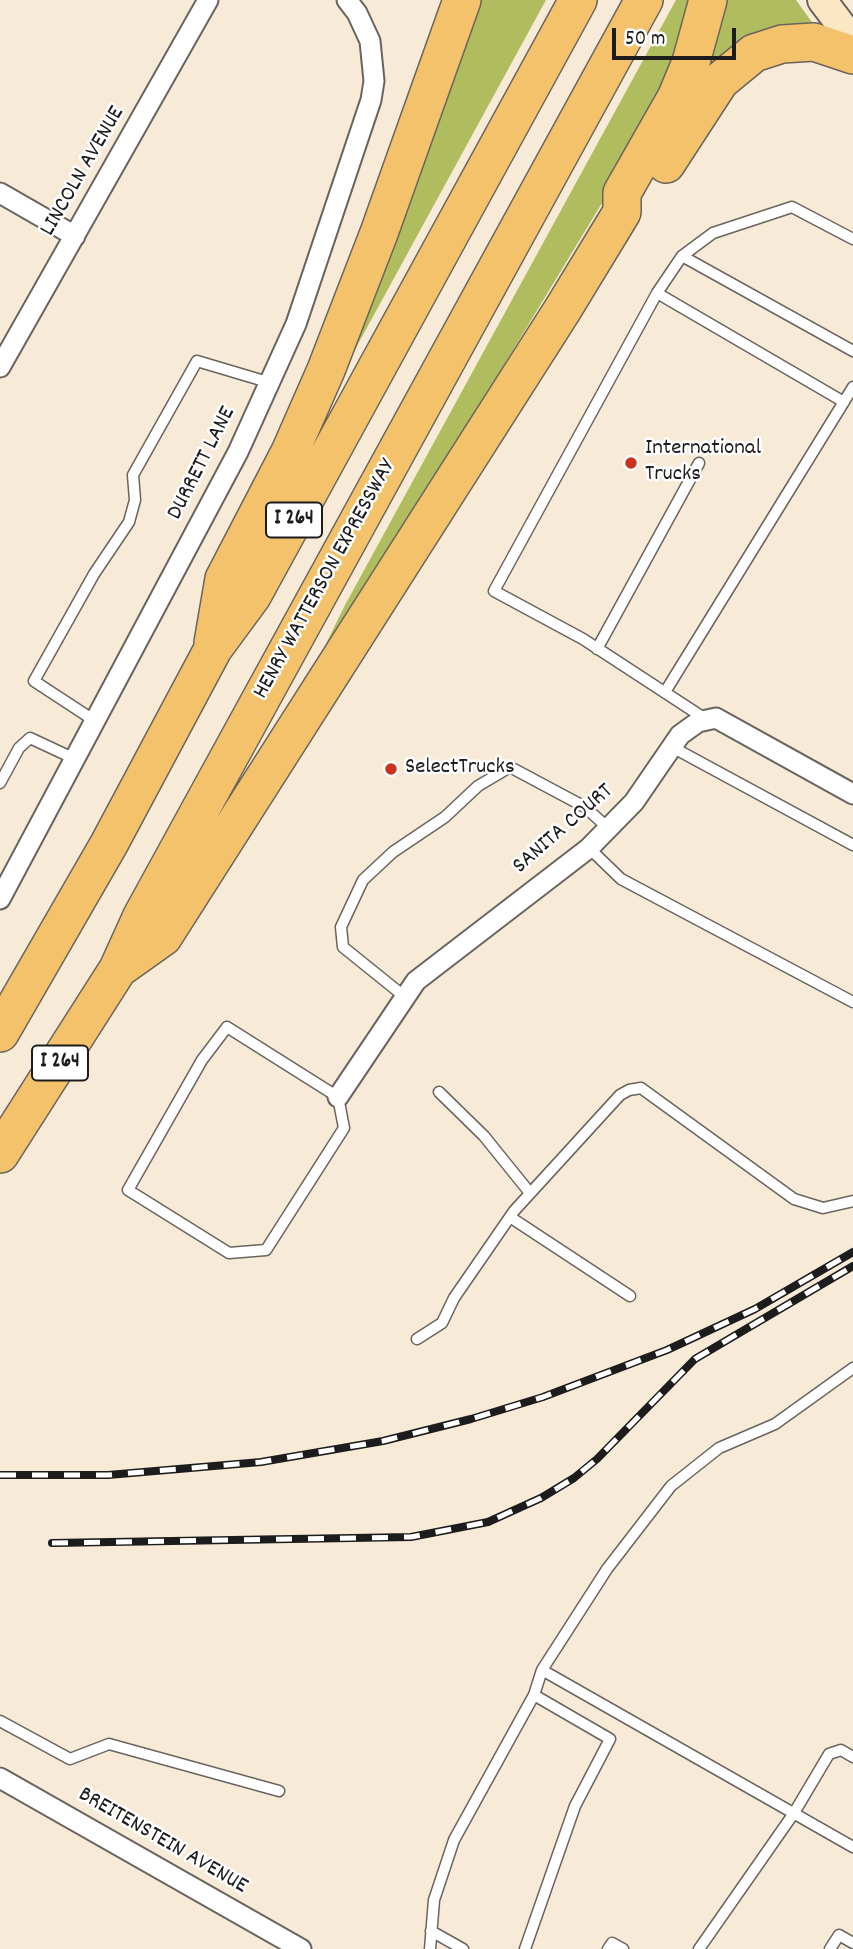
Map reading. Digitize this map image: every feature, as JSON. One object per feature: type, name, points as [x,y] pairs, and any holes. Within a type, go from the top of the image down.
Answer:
[{"type":"highway","points":[[213,649],[224,579],[290,452],[326,370],[379,233],[462,0]]},
{"type":"highway","name":"I 264","points":[[0,1033],[96,866],[213,649],[257,587],[578,0]]},
{"type":"highway","name":"HENRY WATTERSON EXPRESSWAY","points":[[0,1154],[118,970],[142,916],[644,0]]},
{"type":"highway","points":[[118,970],[163,937],[622,212],[622,193],[664,122],[686,74],[708,0]]},
{"type":"highway","points":[[622,212],[640,205],[716,87],[742,61],[768,47],[797,42],[834,46],[853,55]]},
{"type":"main road","points":[[822,0],[853,41]]},
{"type":"street","name":"LINCOLN AVENUE","points":[[0,367],[208,0]]},
{"type":"street","name":"DURRETT LANE","points":[[0,899],[238,452],[271,383],[315,272],[371,100],[373,57],[364,26],[347,0]]},
{"type":"street","points":[[0,193],[75,236]]},
{"type":"street","points":[[707,720],[716,718],[853,794]]},
{"type":"street","name":"SANITA COURT","points":[[338,1097],[416,981],[589,848],[634,803],[680,735],[698,722],[707,720]]},
{"type":"street","name":"BREITENSTEIN AVENUE","points":[[0,1778],[301,1949]]},
{"type":"lane","points":[[707,720],[597,649],[494,591],[657,293],[682,256],[713,233],[792,207],[853,239]]},
{"type":"lane","points":[[682,256],[853,351]]},
{"type":"lane","points":[[657,293],[844,402]]},
{"type":"lane","points":[[95,722],[34,681],[94,574],[130,522],[135,500],[133,475],[197,361],[271,383]]},
{"type":"lane","points":[[665,692],[853,387]]},
{"type":"lane","points":[[597,649],[699,463]]},
{"type":"lane","points":[[0,783],[19,748],[30,738],[75,758]]},
{"type":"lane","points":[[672,747],[853,845]]},
{"type":"lane","points":[[405,997],[343,947],[341,926],[363,880],[393,852],[445,817],[478,786],[509,767],[585,807],[608,828]]},
{"type":"lane","points":[[589,848],[621,879],[853,1002]]},
{"type":"lane","points":[[227,1027],[338,1097],[344,1128],[266,1250],[229,1253],[128,1190],[202,1060],[227,1027]]},
{"type":"lane","points":[[417,1339],[442,1322],[454,1298],[510,1217],[530,1193],[620,1095],[636,1088],[642,1088],[794,1199],[823,1208],[853,1201]]},
{"type":"lane","points":[[439,1092],[484,1136],[530,1193]]},
{"type":"lane","points":[[510,1217],[629,1296]]},
{"type":"lane","points":[[430,1949],[434,1900],[454,1840],[534,1695],[542,1671],[607,1569],[671,1486],[719,1448],[775,1424],[853,1368]]},
{"type":"lane","points":[[542,1671],[853,1847]]},
{"type":"lane","points":[[525,1949],[575,1806],[610,1739],[534,1695]]},
{"type":"lane","points":[[0,1721],[70,1759],[109,1745],[279,1791]]},
{"type":"lane","points":[[699,1949],[794,1813],[829,1754],[841,1750],[853,1757]]},
{"type":"lane","points":[[431,1931],[463,1949]]},
{"type":"lane","points":[[830,1949],[839,1935],[853,1942]]},
{"type":"lane","points":[[608,1949],[612,1943],[623,1949]]},
{"type":"green space","points":[[478,0],[546,0],[352,355],[349,354]]},
{"type":"green space","points":[[676,0],[695,0],[684,45],[616,180],[450,454],[318,660],[345,605]]},
{"type":"green space","points":[[723,0],[796,0],[814,25],[790,25],[765,32],[707,67]]},
{"type":"railway","points":[[0,1475],[108,1475],[261,1462],[383,1441],[471,1419],[543,1397],[667,1350],[755,1309],[853,1252]]},
{"type":"railway","points":[[52,1543],[411,1537],[488,1522],[541,1498],[574,1478],[597,1459],[695,1359],[853,1266]]},
{"type":"place","name":"International Trucks","points":[[631,463]]},
{"type":"place","name":"SelectTrucks","points":[[391,769]]}]
